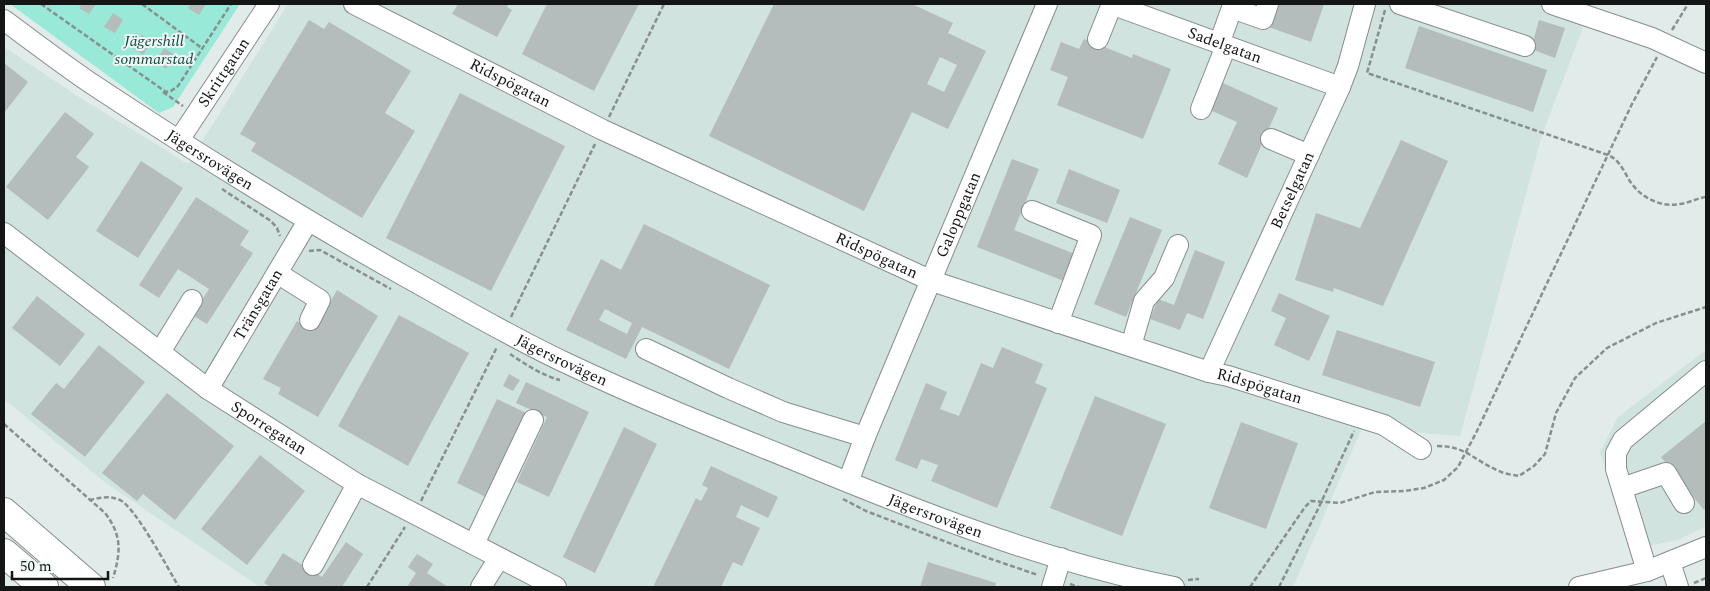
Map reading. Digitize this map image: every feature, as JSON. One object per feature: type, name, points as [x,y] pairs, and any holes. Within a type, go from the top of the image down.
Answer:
[{"type":"highway","points":[[4,512],[102,583]]},
{"type":"highway","points":[[4,553],[44,587]]},
{"type":"street","name":"Skrittgatan","points":[[179,140],[269,4]]},
{"type":"street","name":"Ridspögatan","points":[[354,4],[603,130],[932,281],[1210,372],[1384,425],[1421,449]]},
{"type":"street","name":"Galoppgatan","points":[[848,482],[865,437],[1047,4]]},
{"type":"street","points":[[1098,39],[1112,4]]},
{"type":"street","name":"Sadelgatan","points":[[1112,4],[1340,87]]},
{"type":"street","points":[[1201,109],[1232,8],[1263,19],[1268,4]]},
{"type":"street","name":"Betselgatan","points":[[1210,372],[1340,87],[1348,66],[1365,4]]},
{"type":"street","points":[[1400,4],[1525,46]]},
{"type":"street","points":[[1552,4],[1664,44],[1706,64]]},
{"type":"street","name":"Jägersrovägen","points":[[4,20],[87,80],[308,221],[504,332],[564,362],[651,401],[848,482],[998,539],[1128,578],[1174,587]]},
{"type":"street","points":[[1271,138],[1309,155]]},
{"type":"street","points":[[1032,211],[1091,235],[1058,322]]},
{"type":"street","name":"Tränsgatan","points":[[208,389],[308,221]]},
{"type":"street","name":"Sporregatan","points":[[4,233],[208,389],[358,484],[556,587]]},
{"type":"street","points":[[1131,346],[1144,301],[1164,278],[1178,245]]},
{"type":"street","points":[[277,273],[320,300],[310,320]]},
{"type":"street","points":[[160,352],[192,300]]},
{"type":"street","points":[[646,349],[783,412],[865,437]]},
{"type":"street","points":[[1647,571],[1616,469],[1616,452],[1623,440],[1706,371]]},
{"type":"street","points":[[474,544],[533,420]]},
{"type":"street","points":[[1622,488],[1666,473],[1684,503]]},
{"type":"street","points":[[313,565],[358,484]]},
{"type":"street","points":[[1579,587],[1647,571],[1706,547]]},
{"type":"street","points":[[481,587],[499,558]]},
{"type":"street","points":[[1052,587],[1061,558]]},
{"type":"street","points":[[1670,562],[1678,587]]},
{"type":"path","points":[[41,4],[164,92],[171,91],[178,86],[231,4]]},
{"type":"path","points":[[142,4],[202,49]]},
{"type":"path","points":[[367,587],[414,513],[664,4]]},
{"type":"path","points":[[1387,4],[1368,73],[1613,157],[1630,182],[1645,198],[1665,204],[1681,204],[1706,197]]},
{"type":"path","points":[[1250,587],[1311,501],[1340,503],[1375,492],[1404,492],[1424,488],[1444,480],[1458,467],[1631,106],[1688,4]]},
{"type":"path","points":[[1421,449],[1452,446],[1501,472],[1519,476],[1534,466],[1545,454],[1556,413],[1575,378],[1607,348],[1656,323],[1706,307]]},
{"type":"path","points":[[1279,587],[1322,502],[1360,417]]},
{"type":"path","points":[[4,424],[105,513],[111,522],[118,538],[118,564],[102,583]]},
{"type":"path","points":[[90,500],[105,497],[113,498],[128,506],[178,587]]},
{"type":"shaded area","points":[[288,4],[1592,4],[1542,135],[1460,436],[1362,428],[1293,587],[260,587],[106,483],[4,399],[4,47],[79,97],[188,164]]},
{"type":"shaded area","points":[[1706,350],[1706,526],[1678,540],[1632,549],[1600,452],[1618,417]]},
{"type":"green space","name":"Jägershill sommarstad","points":[[10,4],[240,4],[173,107],[159,113]]},
{"type":"building","points":[[82,4],[96,4],[89,14],[79,8]]},
{"type":"building","points":[[191,4],[206,4],[199,15],[188,8]]},
{"type":"building","points":[[458,4],[509,4],[507,7],[512,10],[497,37],[452,14]]},
{"type":"building","points":[[547,4],[639,4],[594,91],[522,54]]},
{"type":"building","points":[[774,4],[912,4],[953,23],[948,33],[986,51],[948,129],[912,112],[864,211],[709,136]],"holes":[[[940,57],[957,65],[944,92],[927,84]]]},
{"type":"building","points":[[1274,4],[1324,4],[1311,42],[1266,26]]},
{"type":"building","points":[[113,13],[123,20],[115,33],[104,27]]},
{"type":"building","points":[[309,20],[324,29],[329,22],[411,71],[385,113],[415,131],[362,218],[251,151],[256,143],[240,134]]},
{"type":"building","points":[[1539,20],[1565,28],[1555,58],[1531,49]]},
{"type":"building","points":[[1419,26],[1547,70],[1533,112],[1405,68]]},
{"type":"building","points":[[142,35],[152,41],[143,55],[133,48]]},
{"type":"building","points":[[1084,39],[1132,58],[1133,54],[1171,69],[1143,139],[1057,105],[1068,77],[1050,70],[1061,42],[1079,49]]},
{"type":"building","points":[[164,48],[175,55],[166,69],[156,62]]},
{"type":"building","points":[[4,63],[28,82],[4,113]]},
{"type":"building","points":[[1223,83],[1278,108],[1247,178],[1218,164],[1237,122],[1210,110]]},
{"type":"building","points":[[460,93],[565,146],[491,291],[386,238]]},
{"type":"building","points":[[65,112],[94,134],[76,157],[89,167],[48,220],[6,187]]},
{"type":"building","points":[[1401,140],[1448,161],[1383,306],[1334,288],[1333,292],[1295,280],[1316,213],[1360,228]]},
{"type":"building","points":[[1012,159],[1039,169],[1014,230],[1075,254],[1064,281],[977,247]]},
{"type":"building","points":[[141,161],[183,188],[138,258],[96,231]]},
{"type":"building","points":[[1069,169],[1120,190],[1107,223],[1056,203]]},
{"type":"building","points":[[196,197],[249,231],[240,245],[253,253],[207,324],[192,315],[209,289],[178,269],[159,298],[139,285]]},
{"type":"building","points":[[1130,217],[1162,230],[1126,317],[1094,304]]},
{"type":"building","points":[[644,224],[770,285],[729,369],[642,327],[626,359],[566,330],[601,259],[621,270]],"holes":[[[605,309],[632,323],[627,334],[599,320]]]},
{"type":"building","points":[[1195,250],[1225,262],[1203,319],[1187,313],[1180,330],[1150,319],[1158,299],[1174,305]]},
{"type":"building","points":[[337,290],[378,316],[318,417],[278,394],[281,388],[263,379],[297,321],[314,331]]},
{"type":"building","points":[[1279,293],[1330,316],[1309,361],[1274,345],[1286,318],[1271,311]]},
{"type":"building","points":[[37,296],[85,334],[60,366],[12,328]]},
{"type":"building","points":[[399,315],[469,353],[408,466],[338,426]]},
{"type":"building","points":[[1337,330],[1435,362],[1420,407],[1322,375]]},
{"type":"building","points":[[99,345],[145,382],[85,457],[31,414],[56,383],[64,389]]},
{"type":"building","points":[[1002,347],[1043,364],[1035,383],[1047,388],[997,508],[931,481],[938,465],[921,459],[917,469],[895,460],[926,383],[947,392],[940,409],[959,416],[981,363],[993,368]]},
{"type":"building","points":[[509,374],[520,380],[513,391],[503,386]]},
{"type":"building","points":[[526,382],[589,412],[549,497],[517,482],[547,417],[516,403]]},
{"type":"building","points":[[167,393],[234,446],[175,520],[143,494],[137,501],[102,473]]},
{"type":"building","points":[[1095,396],[1166,424],[1122,536],[1050,508]]},
{"type":"building","points":[[497,399],[530,415],[490,499],[457,483]]},
{"type":"building","points":[[1706,421],[1706,508],[1704,510],[1661,457]]},
{"type":"building","points":[[1241,422],[1298,443],[1266,529],[1209,508]]},
{"type":"building","points":[[624,427],[657,444],[595,573],[563,557]]},
{"type":"building","points":[[260,455],[305,491],[247,565],[201,529]]},
{"type":"building","points":[[711,466],[778,497],[768,518],[741,505],[736,517],[760,528],[742,566],[733,562],[721,587],[653,587],[696,498],[701,501],[708,488],[702,485]]},
{"type":"building","points":[[346,542],[363,554],[342,587],[271,587],[264,583],[283,553],[322,577]]},
{"type":"building","points":[[417,554],[433,564],[427,573],[448,587],[407,587],[416,573],[408,567]]},
{"type":"building","points":[[928,562],[996,583],[995,587],[920,587]]}]
